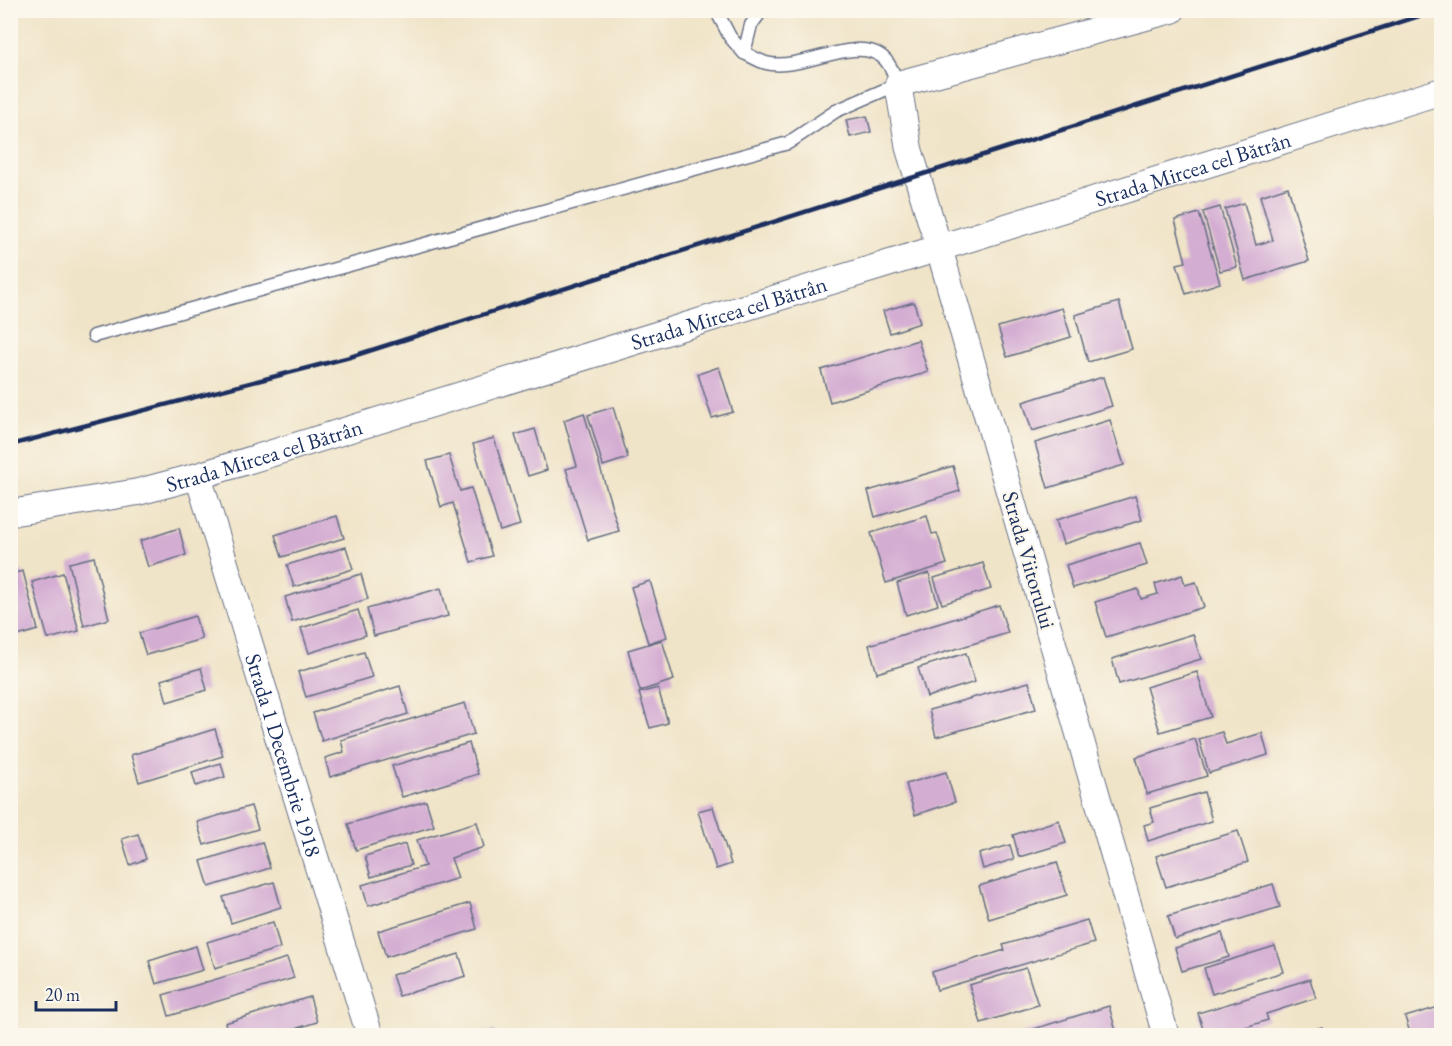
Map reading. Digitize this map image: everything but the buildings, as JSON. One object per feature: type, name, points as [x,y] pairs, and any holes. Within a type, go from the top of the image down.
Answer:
[{"type":"street","points":[[898,84],[1172,10]]},
{"type":"street","name":"Strada Viitorului","points":[[898,84],[909,149],[1166,1035]]},
{"type":"street","name":"Strada Mircea cel Bătrân","points":[[10,513],[138,492],[198,476],[939,249],[1442,91]]},
{"type":"street","name":"Strada 1 Decembrie 1918","points":[[198,476],[370,1035]]},
{"type":"lane","points":[[94,336],[788,143],[836,111],[898,84],[890,66],[882,56],[866,50],[849,50],[802,63],[766,63],[744,53],[730,37],[716,10]]},
{"type":"lane","points":[[744,53],[751,25],[762,10]]},
{"type":"railway","points":[[10,445],[350,357],[1438,10]]}]
